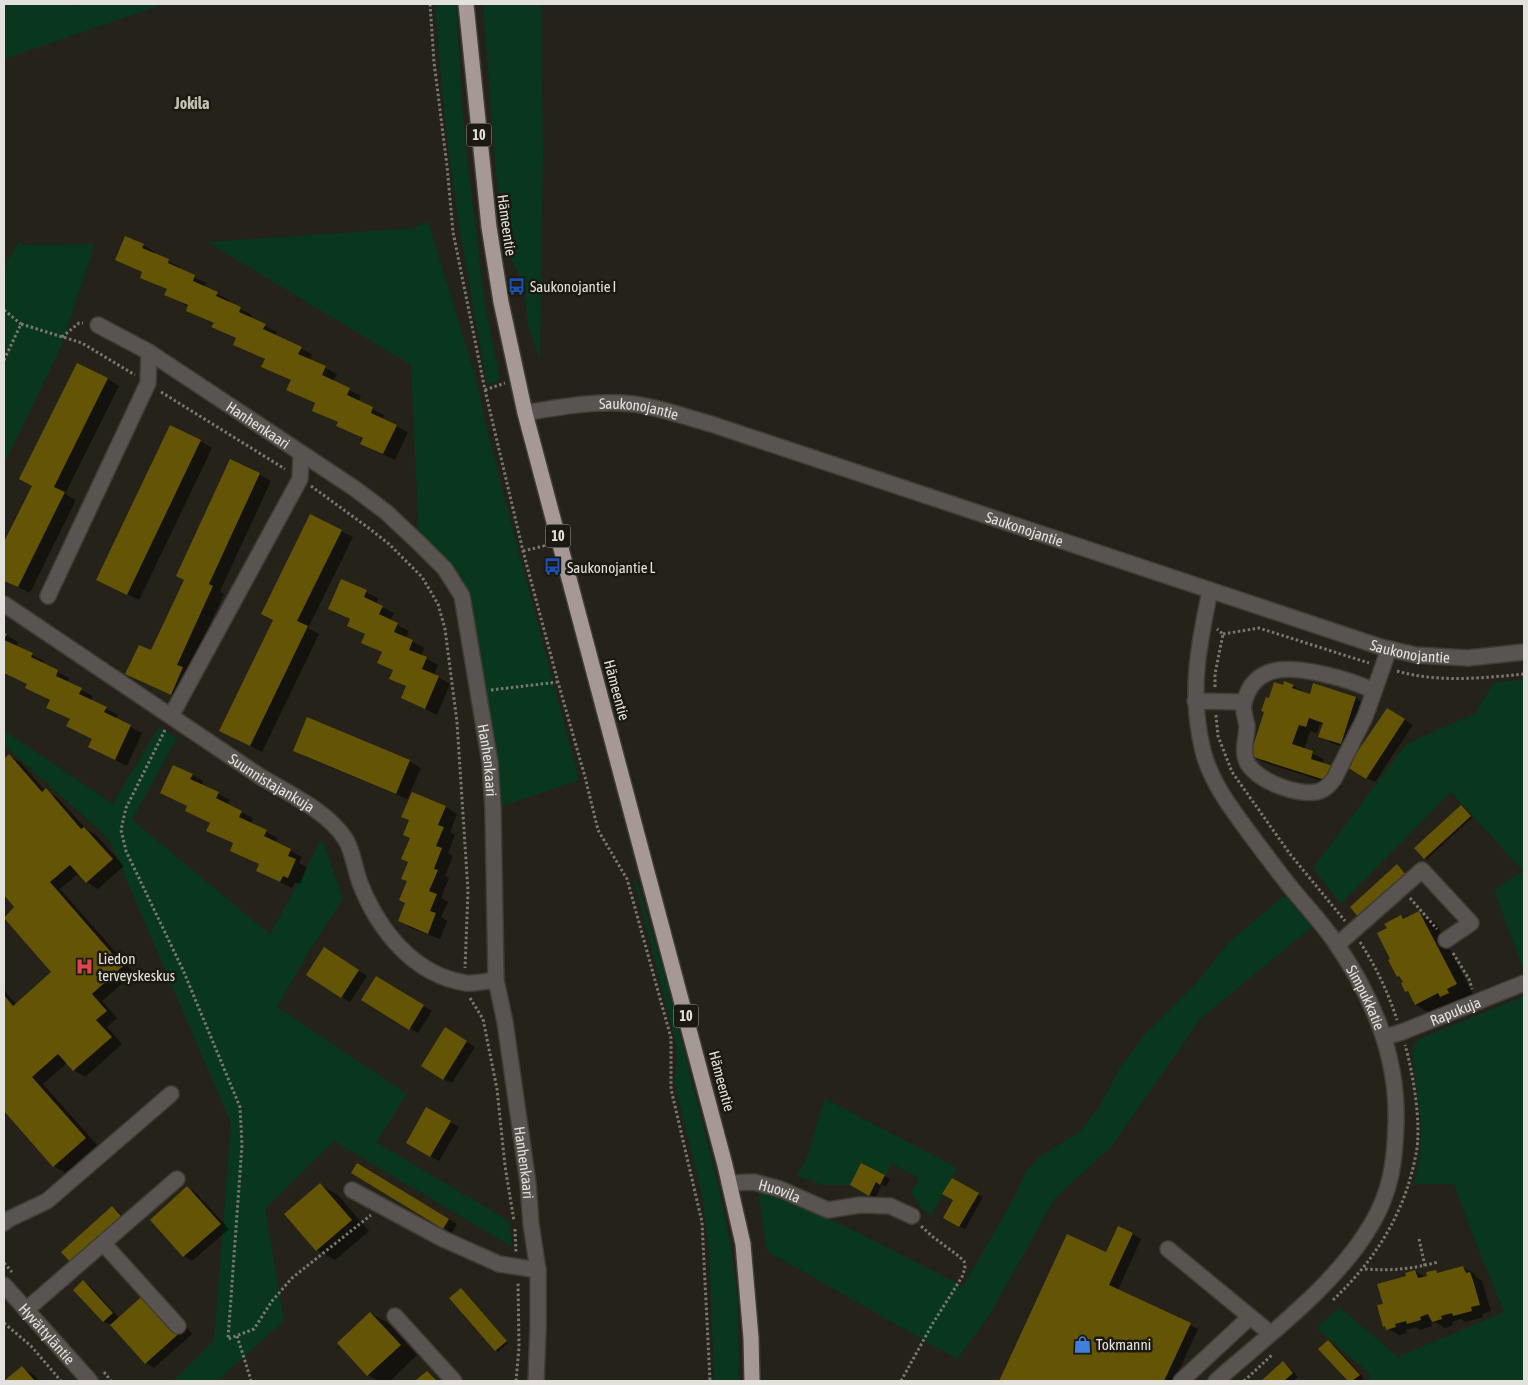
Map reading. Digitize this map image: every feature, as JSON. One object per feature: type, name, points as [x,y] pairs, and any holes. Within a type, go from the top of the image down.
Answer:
[{"type":"highway","name":"Hämeentie","points":[[466,4],[489,227],[501,302],[525,413],[705,1084],[729,1183],[743,1244],[751,1338],[752,1381]]},
{"type":"street","name":"Hanhenkaari","points":[[98,325],[149,352],[354,488],[386,512],[445,569],[462,596],[490,763],[493,809],[496,980],[505,1022],[528,1183],[531,1224],[538,1270],[536,1381]]},
{"type":"street","points":[[48,596],[148,383],[149,352]]},
{"type":"street","name":"Saukonojantie","points":[[525,413],[573,405],[632,404],[656,409],[711,424],[1210,592],[1389,649],[1416,655],[1468,658],[1524,652]]},
{"type":"street","points":[[172,716],[300,479],[301,453]]},
{"type":"street","name":"Simpukkatie","points":[[1210,592],[1204,616],[1196,670],[1194,702],[1203,751],[1212,776],[1222,795],[1273,864],[1337,945],[1353,969],[1370,1001],[1385,1038],[1396,1107],[1395,1154],[1389,1187],[1371,1225],[1346,1259],[1315,1293],[1216,1381]]},
{"type":"street","name":"Suunnistajankuja","points":[[4,604],[261,777],[305,802],[326,818],[346,840],[360,884],[380,924],[398,946],[419,965],[445,978],[467,983],[496,980]]},
{"type":"street","points":[[1374,691],[1342,678],[1301,669],[1278,669],[1262,677],[1250,689],[1244,702],[1247,726],[1244,750],[1250,767],[1275,784],[1290,790],[1311,792],[1320,791],[1328,786],[1334,779],[1365,717],[1389,649]]},
{"type":"street","points":[[1194,702],[1244,702]]},
{"type":"street","points":[[1337,945],[1422,870],[1471,923],[1446,940]]},
{"type":"street","name":"Rapukuja","points":[[1385,1038],[1524,982]]},
{"type":"street","points":[[4,1222],[8,1218],[47,1200],[171,1094]]},
{"type":"street","points":[[26,1310],[177,1179]]},
{"type":"street","name":"Huovila","points":[[729,1183],[754,1182],[780,1189],[828,1210],[860,1205],[890,1206],[912,1216]]},
{"type":"street","points":[[352,1190],[441,1238],[499,1264],[538,1270]]},
{"type":"street","points":[[103,1243],[178,1326]]},
{"type":"street","points":[[1168,1249],[1270,1333]]},
{"type":"street","name":"Hyvättyläntie","points":[[4,1286],[9,1301],[26,1310],[90,1381]]},
{"type":"street","points":[[395,1316],[454,1381]]},
{"type":"street","points":[[1181,1381],[1250,1317]]},
{"type":"path","points":[[430,4],[434,62],[453,232],[485,390],[523,551],[598,830],[627,879],[671,1038],[671,1089],[702,1222],[710,1381]]},
{"type":"path","points":[[4,310],[21,324],[82,344],[148,383],[300,479],[389,544],[422,577],[438,604],[446,629],[457,722],[468,891],[465,964],[468,994],[483,1020],[497,1089],[505,1166],[514,1224],[518,1268],[516,1381]]},
{"type":"path","points":[[62,338],[78,323],[98,325]]},
{"type":"path","points":[[4,360],[21,324]]},
{"type":"path","points":[[485,390],[518,379]]},
{"type":"path","points":[[523,551],[544,546],[547,553]]},
{"type":"path","points":[[1204,616],[1223,634],[1215,674],[1214,702],[1218,736],[1232,772],[1290,854],[1353,931],[1388,992],[1410,1061],[1417,1123]]},
{"type":"path","points":[[453,692],[558,682]]},
{"type":"path","points":[[172,716],[126,808],[121,830],[126,851],[183,970],[240,1106],[242,1145],[228,1339],[254,1329],[272,1301],[292,1278],[383,1206]]},
{"type":"path","points":[[901,1381],[933,1323],[962,1277],[965,1268],[964,1261],[933,1237],[912,1216]]},
{"type":"path","points":[[1419,1239],[1425,1266]]},
{"type":"path","points":[[1364,1269],[1390,1271],[1425,1266],[1438,1262]]},
{"type":"path","points":[[4,1323],[31,1346],[61,1381]]},
{"type":"path","points":[[237,1336],[251,1380]]},
{"type":"green space","points":[[4,4],[69,4],[75,7],[84,4],[165,4],[4,59]]},
{"type":"green space","points":[[435,4],[456,4],[468,167],[483,294],[500,380],[487,385],[452,179]]},
{"type":"green space","points":[[483,4],[541,4],[543,150],[540,360],[528,325],[524,286],[507,250],[496,176]]},
{"type":"green space","points":[[428,221],[478,385],[482,409],[505,500],[579,780],[493,809],[462,596],[419,543],[411,365],[207,242],[415,228]]},
{"type":"green space","points":[[19,241],[23,245],[95,244],[61,347],[4,464],[4,268]]},
{"type":"green space","points":[[1524,679],[1524,972],[1494,890],[1523,871],[1451,792],[1341,904],[1313,868],[1406,744],[1476,713],[1493,683]]},
{"type":"green space","points":[[159,727],[177,738],[132,820],[270,934],[322,839],[343,898],[277,1007],[407,1094],[376,1142],[509,1221],[512,1247],[334,1141],[265,1209],[284,1321],[217,1381],[173,1381],[214,1340],[231,1123],[109,839],[4,745],[4,730],[113,804]]},
{"type":"green space","points":[[632,872],[638,884],[668,987],[717,1180],[731,1246],[738,1301],[739,1381],[714,1381],[709,1250],[702,1195],[674,1081],[677,1059],[676,1043]]},
{"type":"green space","points":[[1285,895],[1312,927],[1200,1019],[1112,1146],[1055,1198],[989,1316],[957,1359],[767,1251],[758,1189],[811,1210],[963,1286],[1014,1198],[1027,1170],[1040,1156],[1079,1132],[1099,1108],[1120,1067],[1146,1033],[1197,982],[1229,942]]},
{"type":"green space","points":[[1524,996],[1524,1381],[1370,1381],[1370,1374],[1317,1328],[1339,1307],[1398,1357],[1504,1312],[1454,1184],[1414,1184],[1420,1153],[1421,1123],[1412,1055],[1413,1047],[1419,1039]]},
{"type":"green space","points":[[826,1099],[957,1168],[932,1214],[923,1211],[911,1192],[919,1178],[893,1164],[885,1175],[861,1163],[850,1185],[824,1185],[797,1176],[807,1157]]},
{"type":"building","points":[[125,236],[144,244],[142,248],[169,259],[168,263],[195,275],[193,281],[218,292],[216,296],[241,307],[239,312],[266,324],[263,329],[302,347],[298,354],[326,366],[322,375],[350,388],[347,395],[373,407],[371,413],[397,425],[383,454],[360,444],[363,438],[336,426],[338,422],[312,411],[315,403],[286,390],[291,380],[261,367],[265,359],[233,345],[236,338],[211,327],[214,323],[186,311],[188,305],[164,295],[167,289],[140,278],[142,272],[115,260]]},
{"type":"building","points":[[77,363],[108,378],[54,487],[65,492],[18,587],[4,581],[4,542],[32,486],[19,479]]},
{"type":"building","points":[[170,425],[201,440],[127,595],[96,580]]},
{"type":"building","points":[[230,459],[260,473],[209,584],[213,586],[177,665],[183,667],[171,695],[125,674],[139,645],[151,650],[184,580],[176,576]]},
{"type":"building","points":[[310,514],[342,530],[297,621],[308,626],[250,746],[219,731],[273,620],[261,614]]},
{"type":"building","points":[[341,579],[367,590],[364,597],[383,606],[379,614],[398,623],[394,632],[413,640],[409,650],[427,657],[422,669],[439,676],[425,709],[401,698],[406,686],[389,679],[393,670],[377,663],[382,652],[361,643],[365,634],[347,626],[350,619],[328,609]]},
{"type":"building","points":[[4,640],[33,653],[31,657],[58,670],[56,676],[82,688],[79,694],[107,707],[104,712],[131,725],[115,760],[88,747],[92,739],[66,726],[70,719],[46,708],[50,700],[25,688],[27,684],[4,673]]},
{"type":"building","points":[[1284,681],[1294,685],[1292,688],[1310,694],[1313,683],[1356,697],[1341,744],[1318,737],[1323,723],[1309,718],[1306,727],[1299,725],[1292,744],[1313,751],[1311,759],[1333,766],[1328,781],[1250,756],[1264,712],[1261,711],[1266,697],[1269,698],[1274,682],[1283,685]]},
{"type":"building","points":[[1387,708],[1405,719],[1366,779],[1347,767]]},
{"type":"building","points":[[307,717],[410,760],[396,794],[293,751]]},
{"type":"building","points":[[9,754],[42,792],[46,788],[81,829],[84,827],[113,859],[86,883],[70,865],[50,882],[123,966],[92,994],[107,1011],[96,1020],[112,1037],[73,1071],[58,1054],[32,1077],[86,1138],[53,1167],[4,1111],[4,995],[13,1006],[51,972],[4,918],[14,907],[4,895],[4,759]]},
{"type":"building","points":[[173,765],[193,774],[190,779],[219,792],[216,798],[242,811],[239,817],[267,830],[264,836],[291,849],[288,856],[296,859],[288,878],[283,876],[280,882],[256,871],[259,864],[230,851],[233,843],[206,831],[210,823],[185,811],[187,806],[160,793]]},
{"type":"building","points":[[412,792],[446,806],[438,825],[444,827],[436,846],[442,848],[434,869],[438,870],[429,891],[437,894],[430,911],[436,913],[428,934],[398,921],[405,903],[399,900],[407,881],[401,879],[408,862],[401,859],[410,838],[403,835],[409,820],[401,817]]},
{"type":"building","points":[[1461,805],[1471,816],[1424,859],[1414,848]]},
{"type":"building","points":[[1397,864],[1406,875],[1359,918],[1350,907]]},
{"type":"building","points":[[1419,911],[1457,984],[1447,989],[1449,993],[1440,997],[1438,993],[1415,1005],[1408,991],[1405,992],[1401,983],[1403,982],[1399,976],[1397,977],[1388,960],[1390,959],[1377,933],[1387,928],[1384,924],[1401,915],[1403,919]]},
{"type":"building","points":[[324,947],[359,970],[341,998],[306,975]]},
{"type":"building","points":[[376,976],[424,1005],[409,1030],[361,1000]]},
{"type":"building","points":[[445,1027],[467,1041],[443,1080],[421,1066]]},
{"type":"building","points":[[426,1107],[451,1121],[430,1157],[406,1143]]},
{"type":"building","points":[[357,1163],[449,1219],[443,1229],[351,1173]]},
{"type":"building","points":[[861,1163],[885,1175],[880,1185],[876,1182],[869,1196],[850,1185]]},
{"type":"building","points":[[952,1178],[979,1193],[959,1227],[943,1218],[953,1200],[942,1194]]},
{"type":"building","points":[[320,1183],[352,1220],[316,1251],[284,1214]]},
{"type":"building","points":[[187,1186],[221,1224],[183,1257],[150,1220]]},
{"type":"building","points":[[112,1206],[121,1216],[70,1262],[61,1252]]},
{"type":"building","points":[[1118,1226],[1133,1233],[1109,1285],[1191,1323],[1164,1381],[999,1381],[1067,1234],[1106,1252]]},
{"type":"building","points":[[1463,1266],[1466,1273],[1470,1272],[1480,1305],[1471,1307],[1472,1311],[1453,1316],[1452,1313],[1441,1316],[1442,1319],[1432,1322],[1428,1314],[1420,1317],[1421,1320],[1407,1324],[1406,1321],[1395,1324],[1396,1327],[1386,1330],[1385,1326],[1383,1327],[1377,1305],[1383,1304],[1377,1284],[1406,1276],[1405,1273],[1415,1270],[1418,1278],[1427,1276],[1426,1272],[1436,1270],[1437,1273]]},
{"type":"building","points":[[83,1280],[113,1313],[103,1322],[73,1290]]},
{"type":"building","points":[[461,1288],[507,1341],[495,1351],[449,1298]]},
{"type":"building","points":[[149,1290],[184,1329],[145,1364],[110,1325]]},
{"type":"building","points":[[370,1312],[401,1345],[367,1376],[337,1343]]},
{"type":"building","points":[[1328,1340],[1360,1375],[1352,1381],[1348,1381],[1318,1349]]},
{"type":"building","points":[[1283,1361],[1293,1373],[1284,1381],[1261,1381]]},
{"type":"building","points":[[22,1366],[35,1381],[4,1381]]},
{"type":"building","points":[[427,1371],[437,1381],[416,1380]]},
{"type":"place","name":"Saukonojantie I","points":[[516,286]]},
{"type":"place","name":"Saukonojantie L","points":[[553,567]]},
{"type":"place","name":"Liedon terveyskeskus","points":[[84,967]]},
{"type":"place","name":"Tokmanni","points":[[1082,1344]]},
{"type":"district","name":"Jokila","points":[[192,103]]}]
